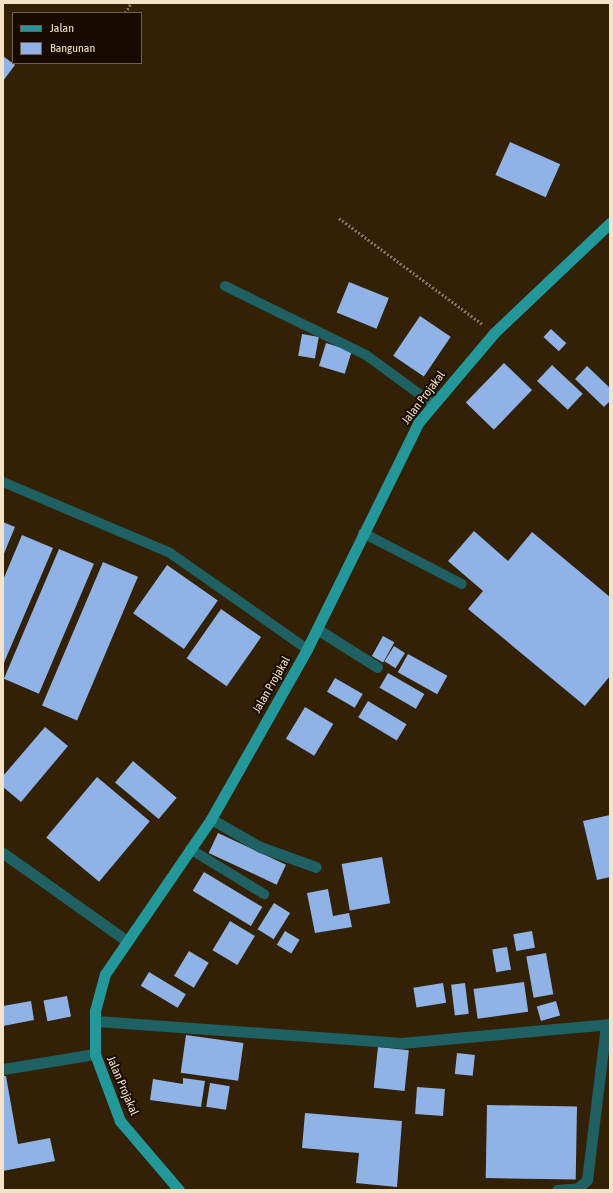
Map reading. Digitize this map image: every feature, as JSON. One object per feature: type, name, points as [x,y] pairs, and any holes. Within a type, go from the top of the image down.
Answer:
[{"type":"main road","name":"Jalan Projakal","points":[[179,1190],[120,1120],[95,1054],[95,1011],[105,974],[211,819],[317,630],[418,423],[494,332],[610,223]]},
{"type":"street","points":[[317,630],[377,668]]},
{"type":"street","points":[[211,819],[260,847],[316,867]]},
{"type":"street","points":[[3,853],[127,941]]},
{"type":"street","points":[[96,1021],[401,1043],[608,1024],[587,1180],[578,1188],[557,1190]]},
{"type":"street","points":[[3,1069],[95,1054]]},
{"type":"lane","points":[[225,286],[366,355],[433,404]]},
{"type":"lane","points":[[3,482],[170,552],[307,649]]},
{"type":"lane","points":[[363,533],[462,584]]},
{"type":"lane","points":[[190,849],[264,894]]},
{"type":"path","points":[[126,12],[131,3]]},
{"type":"path","points":[[339,218],[494,332]]},
{"type":"building","points":[[3,56],[15,65],[3,81]]},
{"type":"building","points":[[510,142],[560,164],[546,197],[495,175]]},
{"type":"building","points":[[349,282],[389,298],[377,329],[337,313]]},
{"type":"building","points":[[420,316],[451,337],[424,376],[393,356]]},
{"type":"building","points":[[551,329],[566,343],[559,351],[543,337]]},
{"type":"building","points":[[302,334],[319,337],[315,359],[298,356]]},
{"type":"building","points":[[326,343],[352,351],[345,374],[319,366]]},
{"type":"building","points":[[504,363],[532,390],[494,430],[466,403]]},
{"type":"building","points":[[552,365],[583,394],[568,410],[537,381]]},
{"type":"building","points":[[587,366],[610,388],[610,401],[604,407],[575,379]]},
{"type":"building","points":[[3,522],[15,527],[3,556]]},
{"type":"building","points":[[474,531],[508,561],[532,532],[610,597],[610,676],[585,706],[468,609],[483,591],[448,561]]},
{"type":"building","points":[[22,535],[53,548],[3,665],[3,580]]},
{"type":"building","points":[[59,549],[94,564],[39,694],[4,679]]},
{"type":"building","points":[[103,562],[138,577],[77,720],[42,706]]},
{"type":"building","points":[[167,565],[218,601],[184,649],[133,613]]},
{"type":"building","points":[[221,609],[261,637],[227,686],[187,658]]},
{"type":"building","points":[[383,636],[394,642],[383,662],[372,656]]},
{"type":"building","points":[[394,646],[405,653],[395,668],[384,661]]},
{"type":"building","points":[[408,654],[447,676],[437,694],[398,672]]},
{"type":"building","points":[[388,673],[424,694],[416,709],[380,688]]},
{"type":"building","points":[[335,678],[363,694],[355,708],[327,692]]},
{"type":"building","points":[[368,701],[407,724],[397,740],[358,717]]},
{"type":"building","points":[[305,707],[333,724],[314,756],[286,739]]},
{"type":"building","points":[[45,727],[68,746],[21,802],[3,787],[3,776]]},
{"type":"building","points":[[133,761],[177,798],[159,819],[115,782]]},
{"type":"building","points":[[97,777],[150,821],[99,882],[46,838]]},
{"type":"building","points":[[610,815],[610,877],[597,880],[583,821]]},
{"type":"building","points":[[218,833],[286,865],[277,885],[209,853]]},
{"type":"building","points":[[382,857],[390,903],[350,910],[342,864]]},
{"type":"building","points":[[204,872],[262,907],[251,926],[193,891]]},
{"type":"building","points":[[328,889],[333,916],[349,913],[352,927],[315,933],[307,893]]},
{"type":"building","points":[[274,903],[290,913],[274,939],[258,929]]},
{"type":"building","points":[[230,921],[255,936],[237,965],[212,950]]},
{"type":"building","points":[[285,931],[300,940],[291,953],[277,945]]},
{"type":"building","points":[[532,931],[535,948],[516,951],[513,934]]},
{"type":"building","points":[[507,947],[511,970],[496,972],[492,950]]},
{"type":"building","points":[[189,951],[209,963],[194,988],[174,976]]},
{"type":"building","points":[[546,953],[553,994],[534,998],[526,956]]},
{"type":"building","points":[[149,972],[186,994],[178,1008],[141,986]]},
{"type":"building","points":[[524,982],[528,1012],[478,1019],[473,989]]},
{"type":"building","points":[[443,983],[446,1003],[416,1007],[413,988]]},
{"type":"building","points":[[465,983],[469,1014],[455,1015],[451,985]]},
{"type":"building","points":[[67,996],[71,1017],[47,1021],[43,1001]]},
{"type":"building","points":[[31,1001],[34,1020],[3,1026],[3,1006]]},
{"type":"building","points":[[556,1001],[560,1015],[541,1021],[537,1007]]},
{"type":"building","points":[[186,1035],[243,1043],[238,1081],[181,1073]]},
{"type":"building","points":[[378,1047],[409,1050],[405,1091],[374,1088]]},
{"type":"building","points":[[457,1053],[475,1055],[473,1076],[455,1074]]},
{"type":"building","points":[[3,1076],[6,1076],[18,1144],[50,1138],[55,1161],[3,1171]]},
{"type":"building","points":[[183,1078],[205,1081],[201,1107],[150,1100],[153,1079],[183,1084]]},
{"type":"building","points":[[210,1083],[230,1086],[226,1110],[206,1107]]},
{"type":"building","points":[[417,1087],[445,1089],[443,1116],[415,1114]]},
{"type":"building","points":[[487,1105],[577,1107],[576,1180],[486,1178]]},
{"type":"building","points":[[305,1113],[402,1121],[397,1187],[356,1183],[359,1153],[302,1148]]}]
